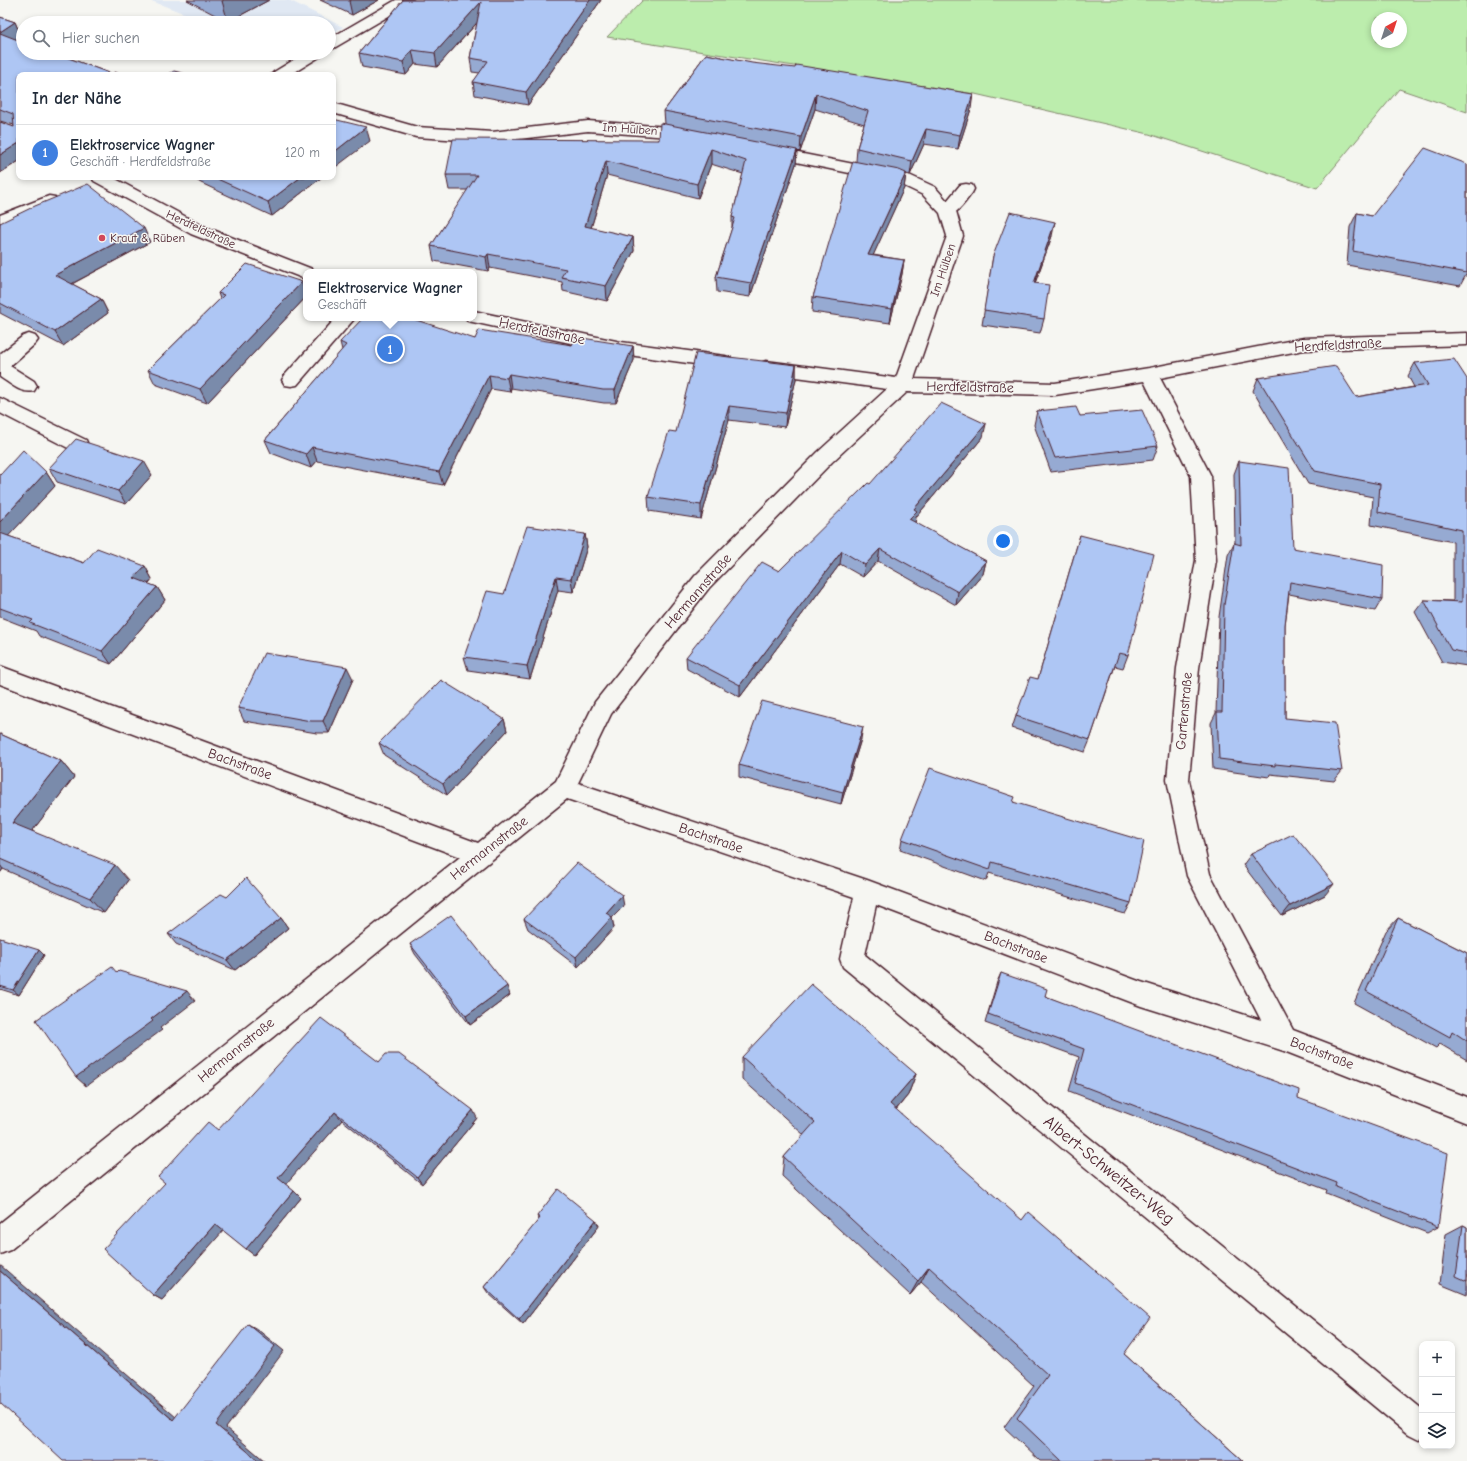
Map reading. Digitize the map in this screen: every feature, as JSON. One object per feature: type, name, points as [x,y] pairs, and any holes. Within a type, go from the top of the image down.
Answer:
[{"type":"street","points":[[336,42],[406,0]]},
{"type":"street","points":[[284,72],[304,60]]},
{"type":"street","name":"Im Hülben","points":[[336,109],[416,132],[492,137],[588,126],[668,132],[708,140]]},
{"type":"street","name":"Im Hülben","points":[[754,149],[903,179],[929,191],[948,211],[956,236],[903,385]]},
{"type":"street","name":"Herdfeldstraße","points":[[101,180],[197,230],[303,272]]},
{"type":"street","points":[[948,211],[966,189]]},
{"type":"street","points":[[0,222],[66,194]]},
{"type":"street","name":"Herdfeldstraße","points":[[477,318],[621,348],[903,385],[1055,389],[1149,374],[1304,344],[1467,339]]},
{"type":"street","points":[[291,380],[343,321]]},
{"type":"street","points":[[0,364],[28,340]]},
{"type":"street","points":[[0,368],[28,386]]},
{"type":"street","name":"Gartenstraße","points":[[1149,374],[1201,476],[1206,560],[1188,668],[1178,780],[1199,876],[1284,1039]]},
{"type":"street","name":"Hermannstraße","points":[[0,1240],[564,788],[603,708],[702,582],[825,457],[903,385]]},
{"type":"street","points":[[0,405],[79,445]]},
{"type":"street","name":"Bachstraße","points":[[0,675],[480,854]]},
{"type":"street","name":"Bachstraße","points":[[564,788],[867,891],[1142,994],[1284,1039],[1467,1110]]},
{"type":"street","name":"Albert-Schweitzer-Weg","points":[[867,891],[852,959],[1419,1425]]},
{"type":"shaded area","points":[[149,0],[289,0],[321,16],[191,16]]},
{"type":"shaded area","points":[[336,24],[343,27],[336,32]]},
{"type":"green space","points":[[643,0],[1467,0],[1467,112],[1399,89],[1317,188],[1149,134],[975,94],[607,37]]},
{"type":"building","points":[[403,0],[590,0],[526,92],[473,82],[488,61],[470,58],[481,2],[435,53],[412,50],[403,62],[359,53]]},
{"type":"building","points":[[0,17],[15,22],[0,32]]},
{"type":"building","points":[[0,33],[16,39],[16,60],[74,60],[107,72],[16,72],[16,145],[0,155],[0,122],[14,127],[13,114],[0,109]]},
{"type":"building","points":[[706,54],[752,63],[795,68],[796,65],[973,94],[960,135],[926,129],[912,161],[857,148],[868,111],[816,94],[801,137],[664,111]]},
{"type":"building","points":[[336,120],[366,127],[336,151]]},
{"type":"building","points":[[660,123],[797,150],[751,283],[716,277],[735,218],[732,217],[746,161],[711,149],[697,184],[606,161],[585,226],[633,237],[606,286],[561,277],[566,269],[488,254],[486,257],[431,246],[477,175],[446,175],[453,139],[659,140]]},
{"type":"building","points":[[1425,148],[1467,164],[1467,273],[1353,251],[1357,213],[1372,216]]},
{"type":"building","points":[[853,161],[899,170],[906,173],[868,255],[904,260],[892,309],[813,297]]},
{"type":"building","points":[[220,180],[297,180],[268,202]]},
{"type":"building","points":[[88,184],[144,228],[55,275],[101,299],[55,332],[0,303],[0,223],[35,206]]},
{"type":"building","points":[[1010,212],[1055,222],[1034,283],[1049,285],[1044,319],[984,310],[993,256]]},
{"type":"building","points":[[247,264],[302,282],[200,389],[148,370],[224,295],[218,293]]},
{"type":"building","points":[[360,321],[419,321],[475,339],[479,330],[572,345],[576,337],[633,346],[615,390],[603,390],[509,374],[507,378],[489,375],[439,472],[312,447],[306,454],[265,440],[346,345],[340,342]]},
{"type":"building","points":[[696,353],[796,365],[786,413],[729,406],[701,505],[648,497],[669,431],[676,432]]},
{"type":"building","points":[[1454,359],[1467,379],[1467,653],[1451,650],[1424,600],[1462,602],[1462,530],[1378,512],[1380,484],[1315,471],[1258,378],[1336,366],[1356,397],[1428,385],[1415,363]]},
{"type":"building","points":[[941,403],[986,424],[914,509],[917,511],[909,519],[986,561],[958,592],[880,549],[865,565],[842,551],[740,685],[686,657],[762,562],[779,571],[868,483],[870,484]]},
{"type":"building","points":[[1076,407],[1080,416],[1142,410],[1158,446],[1055,458],[1037,411]]},
{"type":"building","points":[[76,439],[144,461],[118,491],[49,468]]},
{"type":"building","points":[[23,450],[46,472],[0,522],[0,475]]},
{"type":"building","points":[[1239,461],[1289,468],[1293,548],[1383,565],[1382,599],[1290,582],[1285,625],[1285,718],[1335,723],[1342,771],[1275,764],[1275,766],[1219,759],[1217,712],[1222,712],[1224,605],[1234,543],[1241,545]]},
{"type":"building","points":[[527,526],[585,534],[571,579],[556,577],[527,666],[464,657],[487,591],[504,594]]},
{"type":"building","points":[[0,533],[84,563],[97,548],[145,566],[134,578],[157,587],[102,651],[30,623],[33,620],[0,608]]},
{"type":"building","points":[[1080,535],[1154,554],[1128,655],[1119,653],[1090,740],[1016,716],[1030,677],[1038,679]]},
{"type":"building","points":[[264,653],[347,667],[323,721],[311,721],[238,708]]},
{"type":"building","points":[[441,680],[504,719],[443,784],[379,743]]},
{"type":"building","points":[[762,701],[863,727],[843,792],[739,765]]},
{"type":"building","points":[[0,734],[61,761],[12,823],[115,865],[90,898],[0,859]]},
{"type":"building","points":[[930,768],[1015,797],[1013,802],[1144,841],[1131,903],[992,862],[990,870],[902,839]]},
{"type":"building","points":[[1293,834],[1334,884],[1290,906],[1251,854]]},
{"type":"building","points":[[577,863],[622,895],[606,913],[612,917],[576,957],[524,919]]},
{"type":"building","points":[[246,878],[281,918],[227,960],[168,934],[221,894],[227,897]]},
{"type":"building","points":[[451,915],[507,986],[466,1016],[410,944]]},
{"type":"building","points":[[1398,918],[1467,953],[1467,1041],[1452,1031],[1450,1037],[1366,991]]},
{"type":"building","points":[[0,938],[39,950],[13,990],[0,986]]},
{"type":"building","points":[[112,967],[117,973],[119,971],[187,991],[151,1019],[153,1021],[76,1077],[36,1020]]},
{"type":"building","points":[[1001,973],[1047,989],[1045,996],[1299,1090],[1298,1098],[1448,1153],[1438,1227],[1336,1187],[1337,1183],[1075,1083],[1084,1049],[988,1014]]},
{"type":"building","points":[[811,984],[916,1074],[890,1104],[1022,1220],[1028,1212],[1150,1318],[1124,1354],[1243,1461],[1062,1461],[1017,1418],[1048,1375],[929,1267],[918,1281],[784,1157],[815,1122],[742,1057]]},
{"type":"building","points":[[321,1018],[379,1062],[386,1054],[399,1054],[473,1110],[417,1177],[335,1112],[278,1178],[294,1191],[246,1249],[215,1224],[153,1295],[103,1249],[165,1183],[158,1177],[208,1122],[218,1130]]},
{"type":"building","points":[[558,1189],[596,1220],[519,1319],[484,1287],[540,1218],[537,1216]]},
{"type":"building","points":[[1463,1225],[1467,1227],[1467,1281],[1456,1276]]},
{"type":"building","points":[[0,1271],[173,1420],[248,1324],[275,1346],[216,1425],[259,1461],[63,1461],[0,1403]]},
{"type":"place","name":"Kraut & Rüben","points":[[102,238]]},
{"type":"place","name":"Elektroservice Wagner","points":[[390,349]]}]
